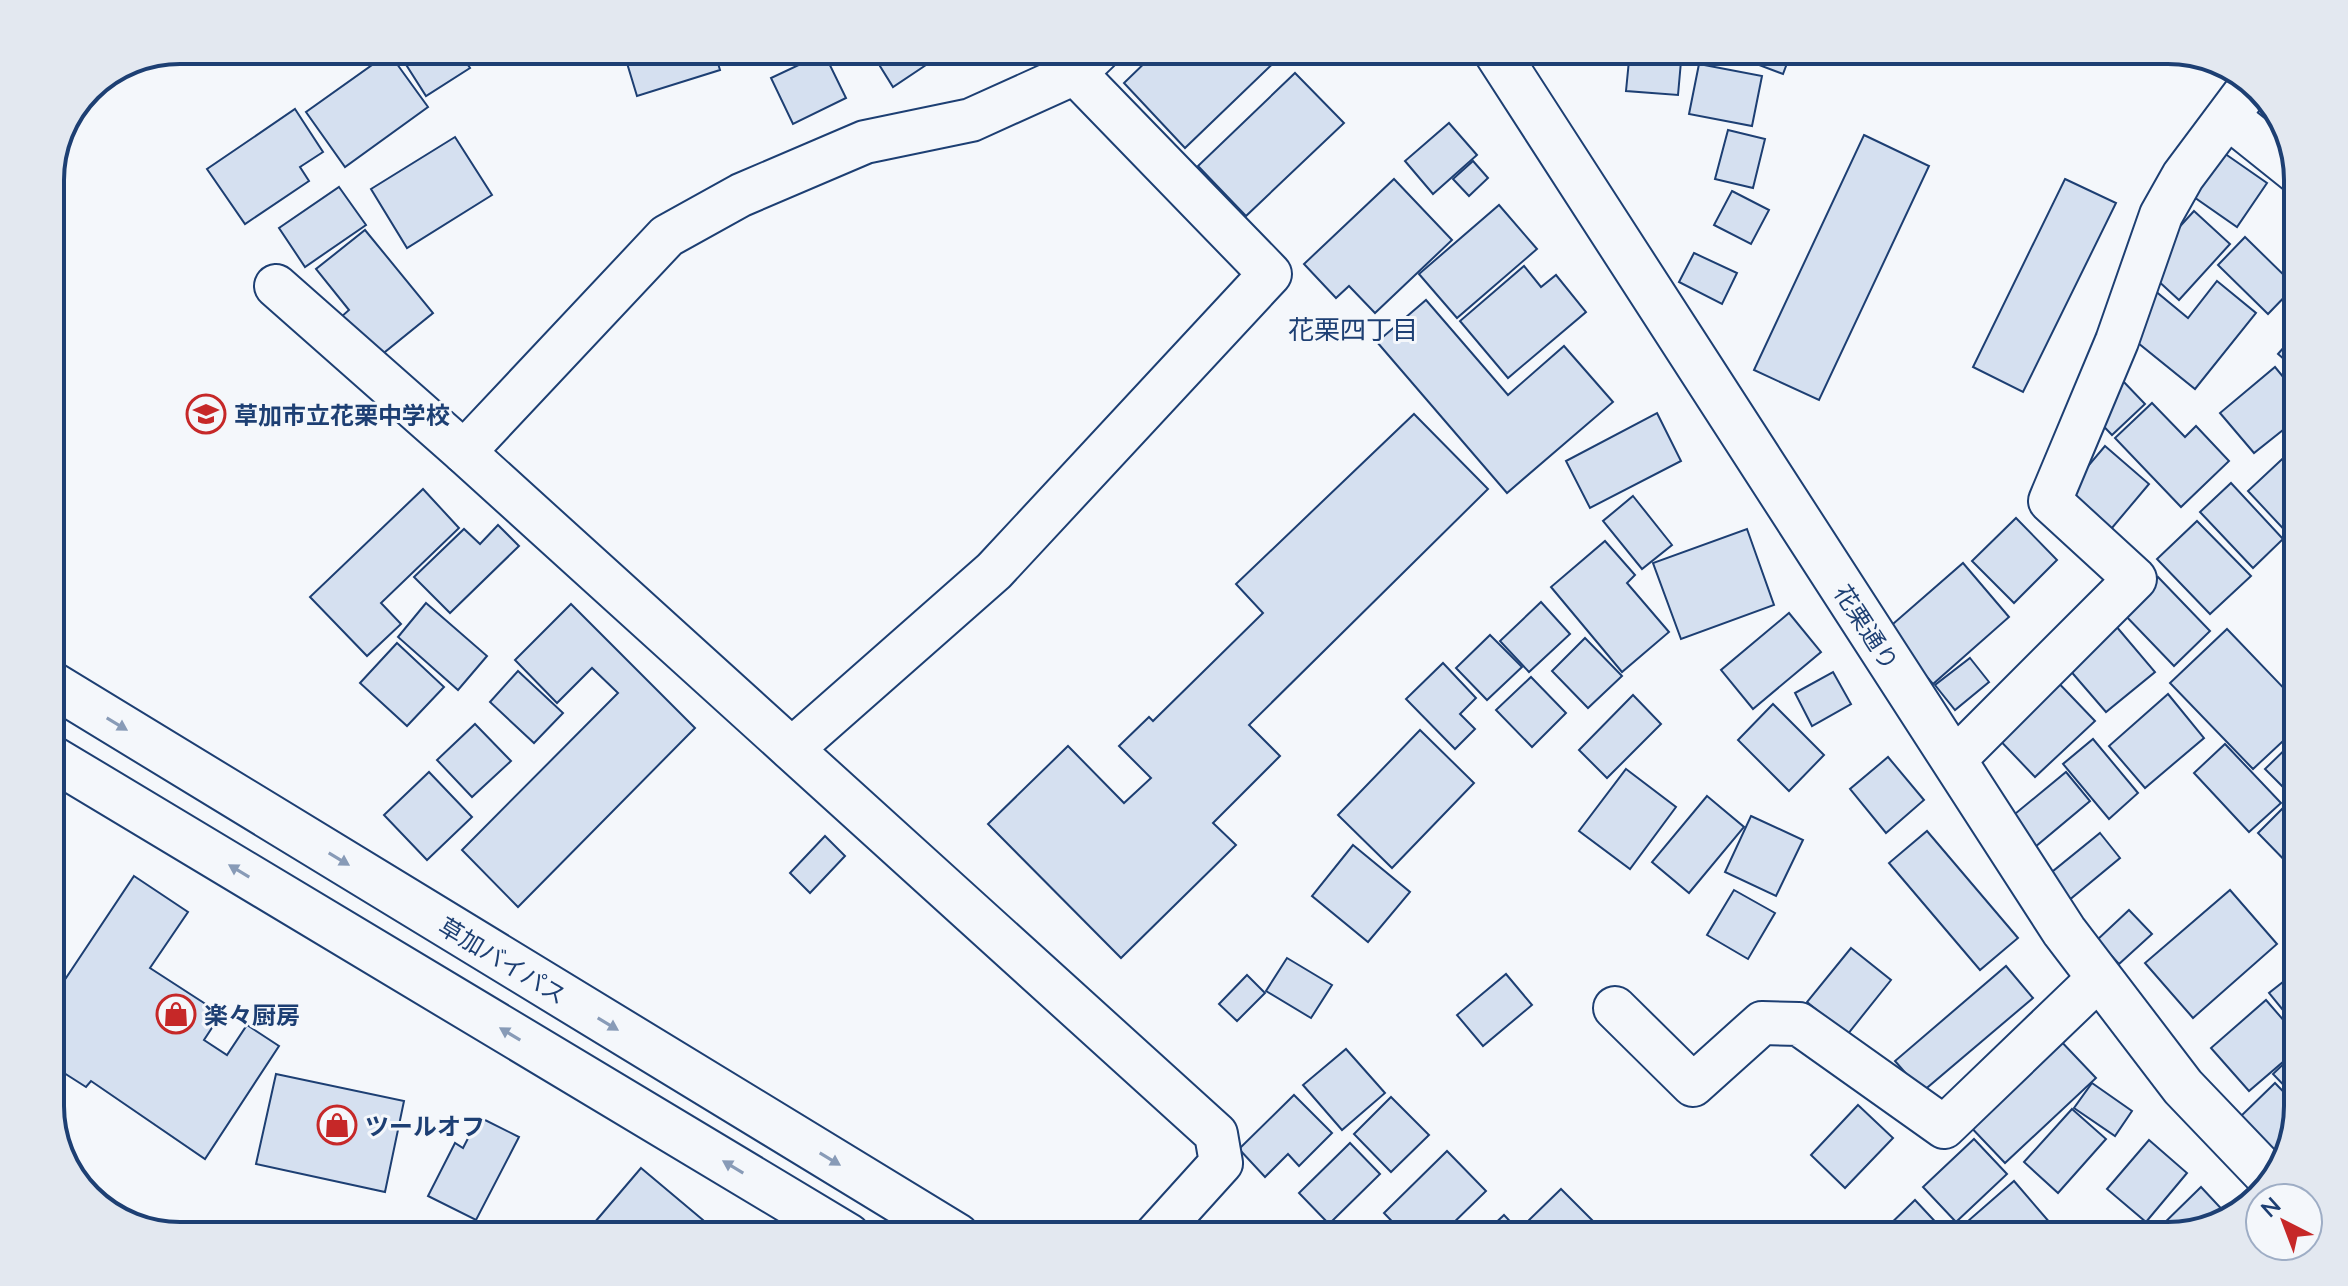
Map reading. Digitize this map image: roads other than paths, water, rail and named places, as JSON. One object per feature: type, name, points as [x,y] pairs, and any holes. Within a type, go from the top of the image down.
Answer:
[{"type":"main road","name":"花栗通り","points":[[1504,64],[2064,931],[2183,1087],[2264,1171]]},
{"type":"main road","name":"草加バイパス","points":[[64,692],[934,1222]]},
{"type":"main road","points":[[64,765],[825,1222]]},
{"type":"street","points":[[464,452],[667,236],[741,195],[865,142],[971,120],[1081,64]]},
{"type":"street","points":[[792,749],[994,571],[1270,274],[1090,64]]},
{"type":"street","points":[[1954,760],[2135,579],[2050,501],[2117,341],[2161,215],[2183,176],[2239,101],[2280,152]]},
{"type":"street","points":[[276,286],[464,452],[1216,1134],[1221,1163],[1168,1222]]},
{"type":"street","points":[[1615,1008],[1693,1085],[1762,1023],[1799,1024],[1944,1127],[2098,979]]},
{"type":"place","name":"草加市立花栗中学校","points":[[206,414]]},
{"type":"place","name":"楽々厨房","points":[[176,1014]]},
{"type":"place","name":"ツールオフ","points":[[337,1125]]},
{"type":"district","name":"花栗四丁目","points":[[1353,329]]}]
